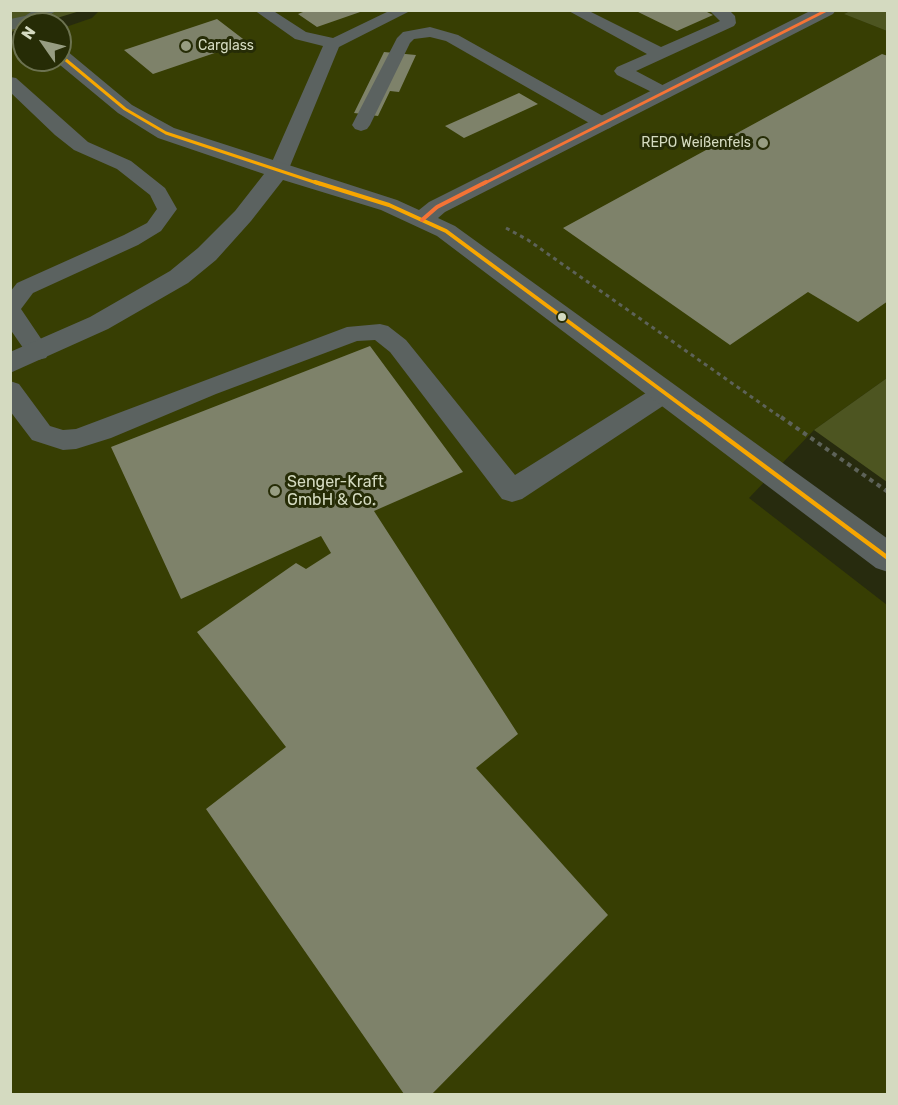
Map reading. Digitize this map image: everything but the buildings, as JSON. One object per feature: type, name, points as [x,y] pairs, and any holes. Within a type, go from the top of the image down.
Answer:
[{"type":"street","points":[[422,219],[437,207],[827,10]]},
{"type":"street","points":[[72,65],[143,121],[189,141],[388,205],[446,231],[888,558]]},
{"type":"street","points":[[10,363],[38,352],[142,300],[179,277],[207,254],[236,224],[278,171]]},
{"type":"lane","points":[[261,10],[301,36],[325,40],[332,44]]},
{"type":"lane","points":[[278,171],[332,44],[405,10]]},
{"type":"lane","points":[[574,10],[661,54]]},
{"type":"lane","points":[[664,93],[624,71],[728,23],[727,16],[716,10]]},
{"type":"lane","points":[[361,125],[403,41],[409,35],[430,32],[452,38],[604,124]]},
{"type":"lane","points":[[10,82],[81,146],[124,165],[159,192],[166,209],[154,227],[131,240],[25,288],[10,309],[38,352]]},
{"type":"lane","points":[[10,390],[41,433],[63,440],[76,439],[356,333],[380,332],[398,346],[512,491],[666,392]]},
{"type":"shaded area","points":[[100,10],[850,10],[845,14],[887,31],[887,378],[814,430],[749,498],[887,605],[887,1094],[11,1094],[10,44],[12,43],[12,72],[72,72],[72,25],[92,18]]},
{"type":"shaded area","points":[[11,11],[80,11],[72,13],[12,12],[11,32]]},
{"type":"shaded area","points":[[850,11],[887,11],[887,31],[844,14]]},
{"type":"shaded area","points":[[887,378],[887,482],[814,430]]},
{"type":"transit line","points":[[422,220],[437,207],[827,10]]},
{"type":"transit line","points":[[72,65],[125,109],[166,133],[389,205],[446,231],[888,558]]},
{"type":"place","name":"Carglass","points":[[186,46]]},
{"type":"place","name":"REPO Weißenfels","points":[[763,143]]},
{"type":"place","name":"Senger-Kraft GmbH & Co.","points":[[275,491]]}]
